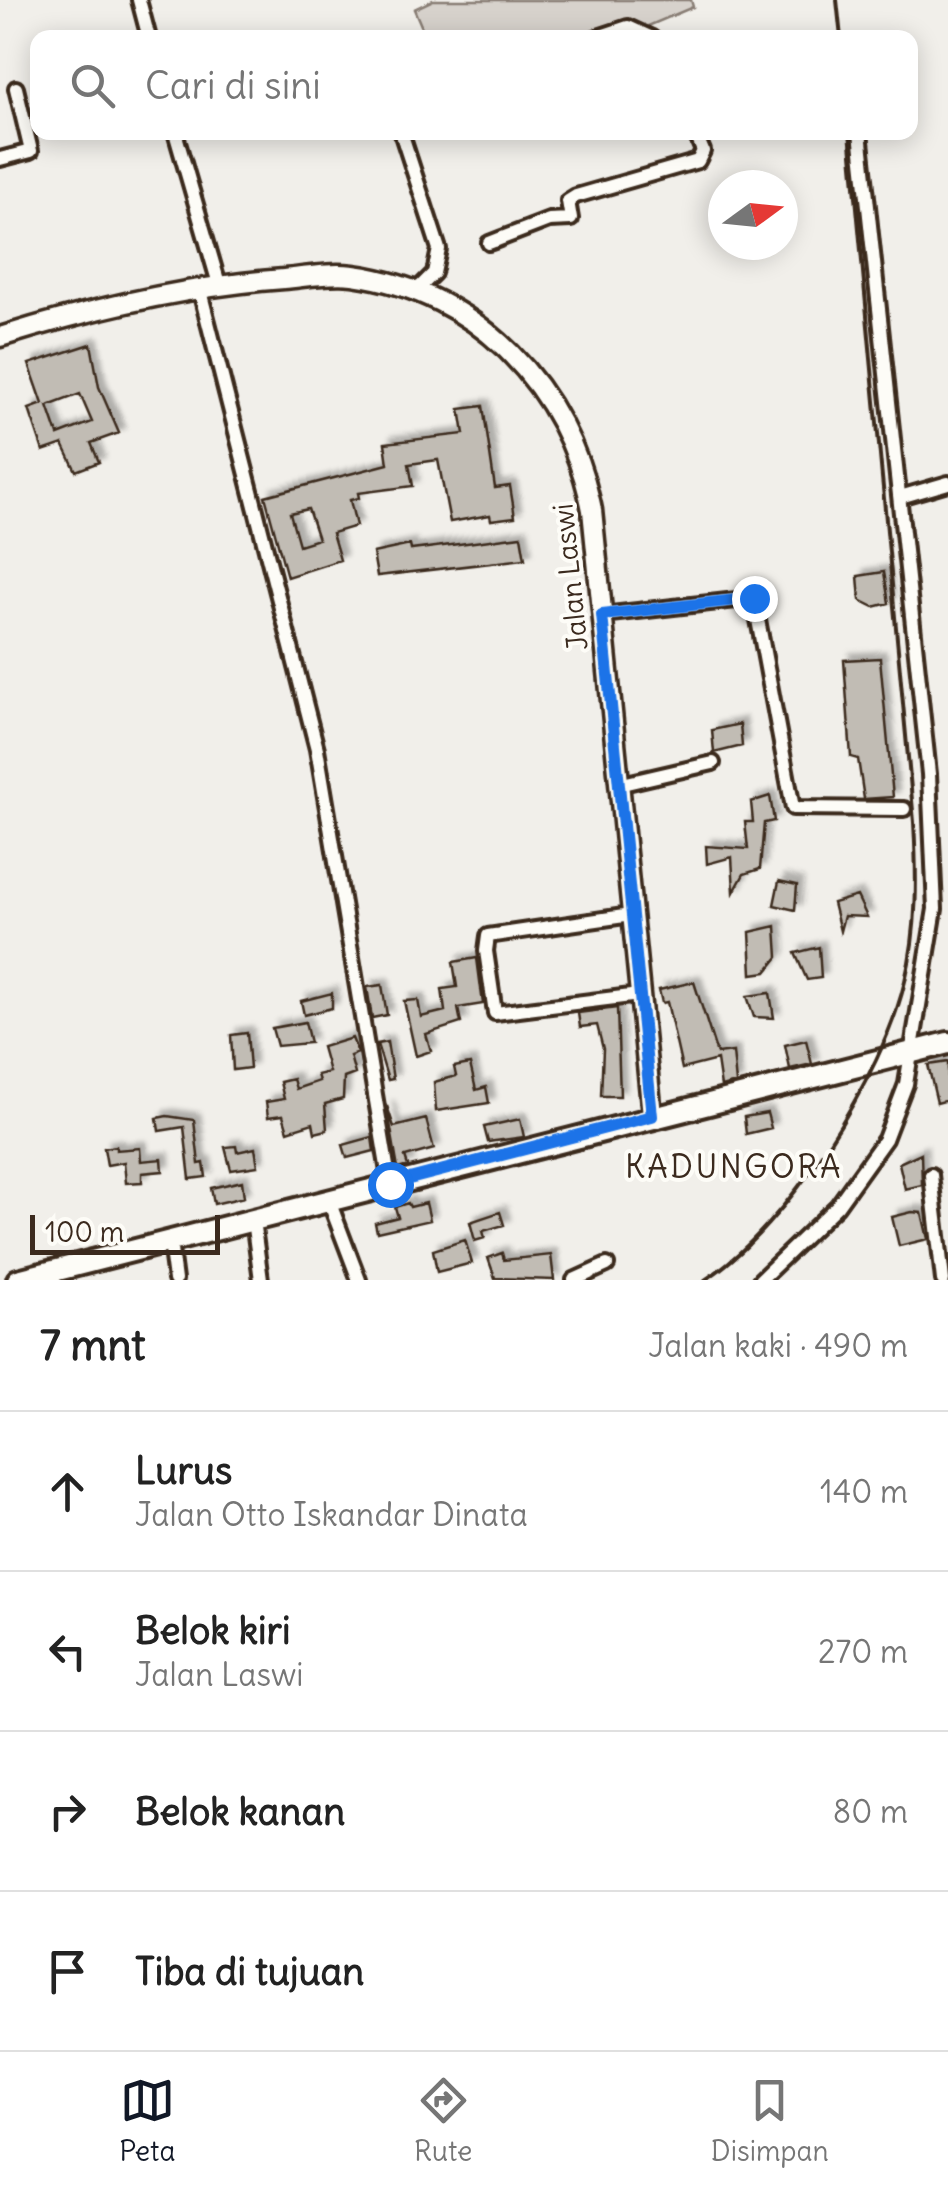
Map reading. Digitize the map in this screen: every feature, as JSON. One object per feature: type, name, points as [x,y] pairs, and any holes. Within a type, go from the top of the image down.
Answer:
[{"type":"main road","points":[[18,1280],[948,1043]]},
{"type":"street","points":[[139,0],[147,30]]},
{"type":"street","points":[[0,159],[30,151],[16,88]]},
{"type":"street","points":[[177,140],[219,284]]},
{"type":"street","points":[[404,140],[439,249],[434,273],[416,292]]},
{"type":"street","points":[[489,243],[550,220],[571,219],[568,201],[576,196],[698,162],[703,158],[697,140]]},
{"type":"street","points":[[760,1280],[837,1206],[885,1139],[902,1098],[932,941],[936,872],[861,140]]},
{"type":"street","name":"Jalan Laswi","points":[[0,336],[199,286],[348,274],[416,292],[452,308],[522,361],[546,394],[584,468],[652,1116]]},
{"type":"street","points":[[199,286],[317,748],[390,1184]]},
{"type":"street","points":[[900,498],[948,483]]},
{"type":"street","points":[[602,615],[754,598],[793,808],[904,810]]},
{"type":"street","points":[[618,786],[713,763]]},
{"type":"street","points":[[631,915],[488,936],[490,990],[495,1013],[639,995]]},
{"type":"street","points":[[930,1175],[944,1239],[943,1280]]},
{"type":"street","points":[[329,1200],[359,1280]]},
{"type":"street","points":[[253,1220],[261,1280]]},
{"type":"street","points":[[170,1242],[176,1280]]},
{"type":"street","points":[[574,1280],[607,1265]]},
{"type":"shaded area","points":[[433,0],[691,0],[693,7],[639,30],[423,30],[414,9]]},
{"type":"building","points":[[91,344],[99,387],[119,433],[91,443],[99,462],[76,471],[63,444],[43,451],[29,409],[43,404],[29,364]],"holes":[[[80,394],[92,422],[58,435],[48,406]]]},
{"type":"building","points":[[483,406],[495,488],[510,486],[515,517],[491,520],[490,515],[450,522],[438,460],[409,464],[413,486],[358,493],[359,498],[350,500],[356,526],[332,533],[340,560],[287,577],[265,496],[388,464],[385,443],[464,434],[460,409]],"holes":[[[308,509],[318,539],[299,545],[290,513]]]},
{"type":"building","points":[[521,536],[525,559],[377,576],[373,553],[410,545],[411,550]]},
{"type":"building","points":[[884,572],[889,603],[874,607],[860,600],[858,576]]},
{"type":"building","points":[[880,658],[893,797],[864,799],[858,759],[851,757],[844,660]]},
{"type":"building","points":[[740,724],[742,746],[714,753],[712,730]]},
{"type":"building","points":[[770,796],[774,821],[764,823],[760,869],[744,874],[734,892],[732,857],[707,864],[706,846],[748,849],[745,822],[753,822],[751,802]]},
{"type":"building","points":[[779,881],[797,885],[795,910],[774,905]]},
{"type":"building","points":[[857,896],[867,917],[844,916],[840,931],[833,903]]},
{"type":"building","points":[[776,926],[778,957],[766,972],[752,974],[750,932]]},
{"type":"building","points":[[819,947],[821,978],[807,980],[795,953]]},
{"type":"building","points":[[477,958],[483,1004],[458,1008],[461,1023],[426,1034],[431,1051],[416,1056],[404,1001],[418,1000],[421,1017],[445,1011],[442,989],[457,987],[453,962]]},
{"type":"building","points":[[694,982],[717,1054],[733,1052],[736,1083],[721,1087],[717,1060],[682,1069],[667,1002],[662,1003],[659,990]]},
{"type":"building","points":[[382,985],[387,1015],[372,1018],[367,987]]},
{"type":"building","points":[[332,993],[332,1008],[304,1015],[301,1001]]},
{"type":"building","points":[[770,993],[774,1018],[754,1017],[747,996]]},
{"type":"building","points":[[617,1008],[620,1096],[601,1096],[603,1049],[597,1025],[580,1027],[578,1013]]},
{"type":"building","points":[[305,1022],[310,1043],[277,1046],[272,1028]]},
{"type":"building","points":[[247,1033],[250,1068],[233,1070],[231,1035]]},
{"type":"building","points":[[352,1038],[358,1053],[350,1056],[355,1074],[344,1078],[343,1099],[325,1104],[327,1130],[315,1133],[313,1123],[288,1131],[283,1115],[268,1117],[266,1102],[284,1099],[280,1082],[293,1079],[296,1089],[319,1081],[317,1075],[329,1072],[322,1047]]},
{"type":"building","points":[[806,1040],[812,1064],[790,1069],[785,1045]]},
{"type":"building","points":[[387,1042],[393,1079],[388,1080],[377,1044]]},
{"type":"building","points":[[948,1062],[948,1100],[937,1103],[928,1065]]},
{"type":"building","points":[[470,1064],[476,1090],[486,1087],[489,1103],[436,1111],[434,1082],[456,1076],[454,1067]]},
{"type":"building","points":[[387,1106],[394,1127],[426,1119],[434,1149],[405,1157],[408,1166],[398,1169]]},
{"type":"building","points":[[767,1113],[771,1128],[746,1134],[744,1117]]},
{"type":"building","points":[[157,1118],[194,1120],[199,1164],[204,1163],[206,1177],[190,1179],[184,1127],[159,1131]]},
{"type":"building","points":[[520,1119],[524,1137],[488,1142],[484,1127]]},
{"type":"building","points":[[372,1137],[374,1151],[347,1158],[343,1145]]},
{"type":"building","points":[[116,1146],[116,1150],[140,1148],[141,1161],[162,1159],[163,1171],[142,1173],[142,1182],[126,1183],[124,1162],[107,1165],[104,1148]]},
{"type":"building","points":[[236,1146],[237,1152],[255,1148],[258,1166],[231,1170],[225,1147]]},
{"type":"building","points":[[921,1153],[922,1185],[905,1189],[899,1163]]},
{"type":"building","points":[[242,1181],[244,1197],[214,1204],[211,1188]]},
{"type":"building","points":[[408,1203],[410,1207],[426,1203],[430,1220],[377,1232],[375,1223],[398,1217],[395,1207]]},
{"type":"building","points":[[500,1212],[504,1225],[483,1231],[485,1238],[475,1241],[470,1222]]},
{"type":"building","points":[[922,1213],[928,1239],[899,1246],[892,1217]]},
{"type":"building","points":[[465,1240],[472,1263],[437,1272],[433,1250]]},
{"type":"building","points":[[502,1253],[504,1260],[551,1255],[554,1280],[495,1278],[488,1258]]},
{"type":"railway","points":[[837,0],[840,30]]},
{"type":"railway","points":[[705,1280],[768,1224],[828,1146],[854,1103],[893,1019],[912,941],[916,882],[914,822],[851,140]]},
{"type":"district","name":"KADUNGORA","points":[[734,1167]]},
{"type":"route","points":[[390,1184],[652,1116],[602,615],[754,598]]}]
